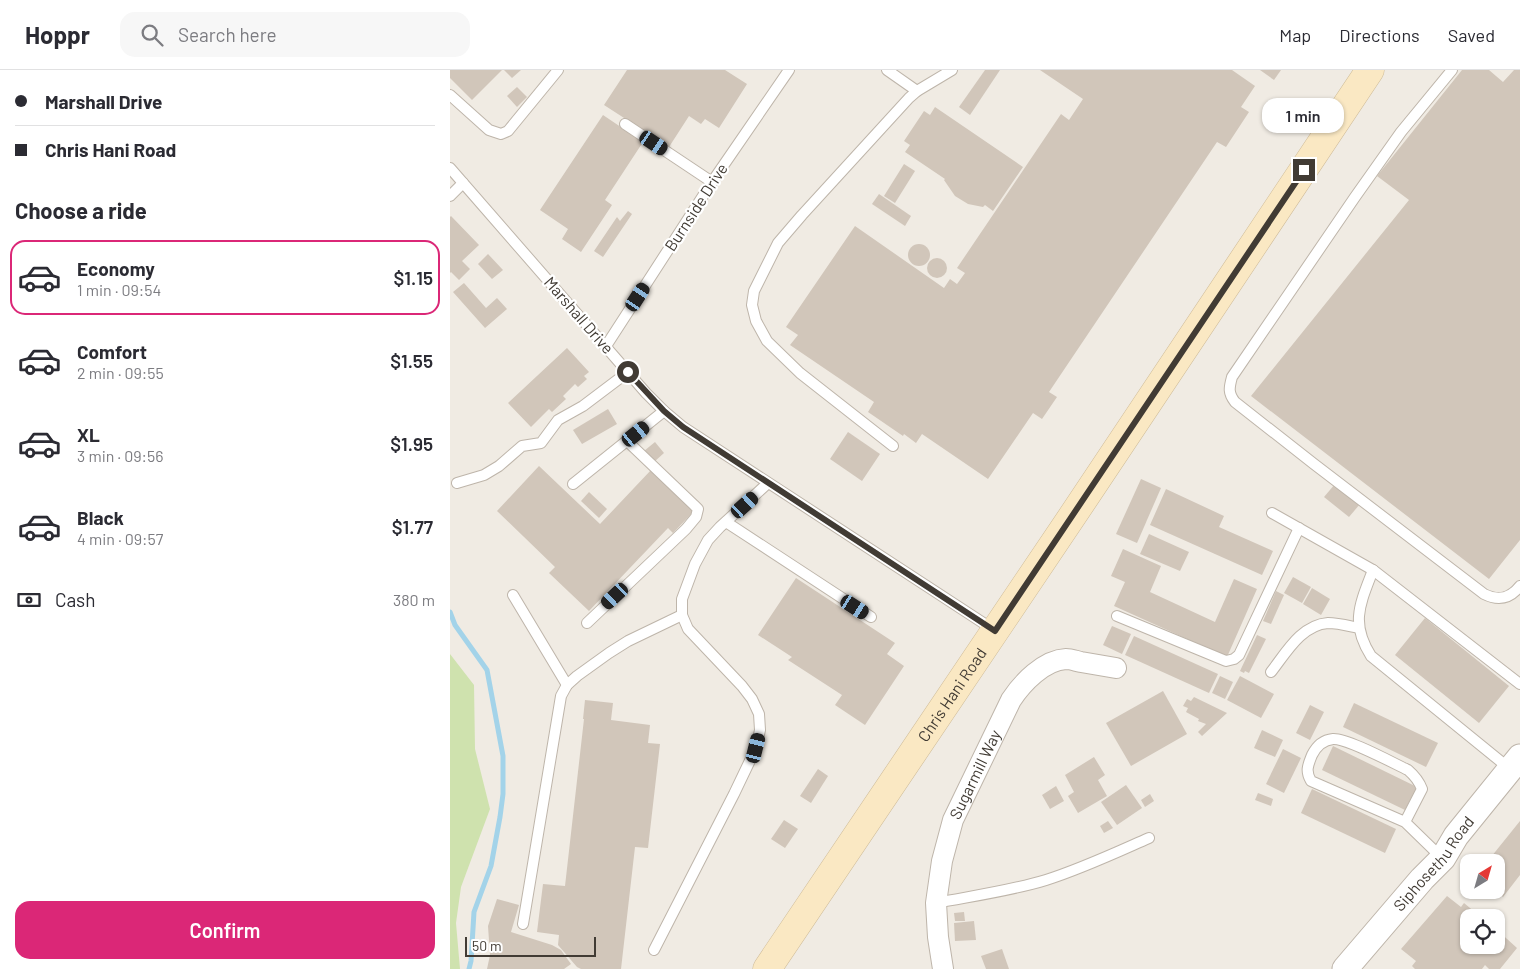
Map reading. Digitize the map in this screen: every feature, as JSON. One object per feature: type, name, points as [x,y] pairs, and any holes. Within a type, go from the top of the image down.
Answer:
[{"type":"main road","name":"Chris Hani Road","points":[[766,969],[995,631],[1370,70]]},
{"type":"street","name":"Sugarmill Way","points":[[943,969],[938,937],[936,903],[942,861],[954,820],[1002,717],[1020,687],[1039,670],[1054,662],[1066,659],[1116,668]]},
{"type":"street","name":"Siphosethu Road","points":[[1345,969],[1442,858],[1456,836],[1515,763]]},
{"type":"lane","points":[[450,95],[489,130],[500,134],[508,131],[558,70]]},
{"type":"lane","name":"Burnside Drive","points":[[606,346],[712,182],[789,70]]},
{"type":"lane","points":[[887,70],[917,91]]},
{"type":"lane","points":[[893,446],[800,373],[767,341],[756,321],[752,305],[754,291],[778,242],[802,215],[909,98],[917,91],[952,70]]},
{"type":"lane","points":[[1452,70],[1401,132],[1232,377],[1229,388],[1230,396],[1314,464],[1484,594],[1492,598],[1502,599],[1510,596],[1520,586]]},
{"type":"lane","points":[[625,124],[712,182]]},
{"type":"lane","name":"Marshall Drive","points":[[450,168],[664,411],[683,427],[995,631]]},
{"type":"lane","points":[[450,196],[463,183]]},
{"type":"lane","points":[[457,483],[484,475],[499,466],[522,446],[541,443],[558,420],[583,406],[628,372]]},
{"type":"lane","points":[[573,484],[664,411]]},
{"type":"lane","points":[[587,623],[686,529],[696,517],[698,509],[627,441]]},
{"type":"lane","points":[[654,950],[734,794],[756,748],[760,730],[759,714],[752,699],[688,629],[682,615],[682,599],[695,564],[708,540],[768,483]]},
{"type":"lane","points":[[1272,513],[1373,570],[1520,684]]},
{"type":"lane","points":[[726,522],[871,617]]},
{"type":"lane","points":[[1117,616],[1226,662],[1234,659],[1239,655],[1299,528]]},
{"type":"lane","points":[[1373,570],[1361,603],[1359,628],[1363,644],[1371,656],[1515,763]]},
{"type":"lane","points":[[513,595],[567,686]]},
{"type":"lane","points":[[523,924],[562,696],[567,686],[589,666],[628,641],[682,615]]},
{"type":"lane","points":[[1271,672],[1298,639],[1307,630],[1317,625],[1330,623],[1359,628]]},
{"type":"lane","points":[[1406,822],[1422,790],[1420,782],[1408,770],[1350,743],[1334,739],[1319,746],[1313,753],[1307,774],[1311,781],[1406,822],[1442,858]]},
{"type":"lane","points":[[936,903],[1046,880],[1091,864],[1149,838]]},
{"type":"green space","points":[[450,654],[474,685],[475,749],[490,809],[461,887],[456,923],[460,969],[450,969]]},
{"type":"building","points":[[450,70],[502,70],[472,100],[450,78]]},
{"type":"building","points":[[504,70],[521,70],[512,78]]},
{"type":"building","points":[[627,70],[725,70],[747,84],[719,128],[705,119],[701,124],[689,116],[669,147],[604,105]]},
{"type":"building","points":[[985,70],[1000,70],[970,115],[959,107]]},
{"type":"building","points":[[1040,70],[1232,70],[1255,86],[1241,107],[1249,112],[1226,147],[1217,142],[1049,392],[1057,397],[1042,419],[1033,413],[988,479],[922,434],[916,443],[868,412],[874,402],[790,345],[798,335],[786,327],[855,226],[944,288],[950,279],[957,284],[965,273],[957,268],[1061,114],[1069,120],[1083,99]]},
{"type":"building","points":[[1260,70],[1281,70],[1274,80]]},
{"type":"building","points":[[1462,70],[1489,70],[1503,82],[1514,70],[1520,70],[1520,540],[1489,579],[1251,396],[1409,200],[1377,176]]},
{"type":"building","points":[[517,87],[527,97],[517,107],[507,96]]},
{"type":"building","points":[[935,107],[1023,167],[993,211],[985,205],[983,207],[968,204],[955,196],[945,179],[905,152],[910,145],[904,141],[924,111],[930,115]]},
{"type":"building","points":[[603,115],[643,142],[605,200],[612,205],[581,252],[562,239],[568,229],[540,210]]},
{"type":"building","points":[[904,164],[915,171],[895,203],[884,196]]},
{"type":"building","points":[[879,194],[911,216],[905,226],[872,204]]},
{"type":"building","points":[[628,211],[632,214],[603,257],[594,251],[617,217],[620,221]]},
{"type":"building","points":[[451,216],[479,245],[462,261],[470,269],[459,280],[450,273]]},
{"type":"building","points":[[919,244],[929,251],[930,255],[923,265],[919,266],[909,259],[908,255],[915,245]]},
{"type":"building","points":[[488,254],[503,270],[492,279],[478,264]]},
{"type":"building","points":[[937,258],[944,261],[947,268],[944,275],[937,278],[930,275],[927,268],[930,261]]},
{"type":"building","points":[[464,283],[486,308],[497,298],[507,309],[485,328],[453,292]]},
{"type":"building","points":[[567,348],[589,372],[584,376],[587,379],[578,387],[575,384],[563,396],[566,399],[552,412],[549,409],[531,427],[508,403]]},
{"type":"building","points":[[608,409],[617,424],[582,444],[573,430]]},
{"type":"building","points":[[848,432],[880,454],[862,481],[830,459]]},
{"type":"building","points":[[655,442],[664,453],[654,462],[644,451]]},
{"type":"building","points":[[539,466],[600,524],[651,470],[694,511],[673,533],[668,528],[589,611],[549,573],[555,567],[497,511]]},
{"type":"building","points":[[1141,479],[1161,488],[1137,543],[1116,534]]},
{"type":"building","points":[[1335,484],[1360,504],[1349,517],[1324,497]]},
{"type":"building","points":[[1166,489],[1224,516],[1219,527],[1273,551],[1262,575],[1150,525]]},
{"type":"building","points":[[589,492],[607,509],[599,518],[581,501]]},
{"type":"building","points":[[1149,534],[1189,552],[1180,571],[1140,554]]},
{"type":"building","points":[[1123,549],[1161,566],[1150,592],[1215,622],[1234,579],[1257,589],[1227,657],[1114,606],[1125,582],[1111,576]]},
{"type":"building","points":[[1293,577],[1311,587],[1302,603],[1284,593]]},
{"type":"building","points":[[796,578],[895,643],[887,654],[904,666],[865,725],[835,705],[842,695],[788,660],[792,657],[758,635]]},
{"type":"building","points":[[1312,588],[1330,599],[1321,615],[1303,604]]},
{"type":"building","points":[[1276,591],[1284,595],[1271,624],[1263,621]]},
{"type":"building","points":[[1425,618],[1509,686],[1479,723],[1395,655]]},
{"type":"building","points":[[1112,626],[1131,634],[1122,654],[1103,645]]},
{"type":"building","points":[[1257,635],[1266,639],[1249,673],[1245,671],[1244,673],[1240,671]]},
{"type":"building","points":[[1134,636],[1218,674],[1209,693],[1125,655]]},
{"type":"building","points":[[1220,676],[1233,682],[1225,699],[1212,693]]},
{"type":"building","points":[[1240,676],[1274,694],[1261,718],[1227,700]]},
{"type":"building","points":[[1163,691],[1187,734],[1131,766],[1106,723]]},
{"type":"building","points":[[1194,697],[1227,713],[1202,736],[1198,732],[1206,724],[1198,721],[1199,719],[1186,712],[1188,708],[1183,706],[1187,699],[1191,701]]},
{"type":"building","points":[[585,700],[613,703],[611,720],[650,725],[648,743],[660,744],[648,848],[635,847],[621,969],[581,969],[577,967],[558,945],[559,935],[537,932],[543,884],[565,886]]},
{"type":"building","points":[[1354,703],[1438,743],[1426,767],[1343,727]]},
{"type":"building","points":[[1310,705],[1324,712],[1310,740],[1296,733]]},
{"type":"building","points":[[1262,730],[1283,740],[1275,757],[1254,748]]},
{"type":"building","points":[[1333,746],[1417,787],[1405,810],[1322,770]]},
{"type":"building","points":[[1283,749],[1301,758],[1284,793],[1266,784]]},
{"type":"building","points":[[1094,757],[1105,775],[1098,780],[1107,796],[1078,813],[1068,796],[1074,792],[1065,775]]},
{"type":"building","points":[[818,769],[828,776],[811,803],[800,796]]},
{"type":"building","points":[[1126,785],[1142,808],[1117,825],[1101,802]]},
{"type":"building","points":[[1056,786],[1064,801],[1050,809],[1042,795]]},
{"type":"building","points":[[1312,789],[1396,829],[1385,853],[1301,813]]},
{"type":"building","points":[[1258,793],[1273,799],[1271,806],[1255,800]]},
{"type":"building","points":[[1150,794],[1154,801],[1145,807],[1141,800]]},
{"type":"building","points":[[784,820],[798,829],[785,848],[771,839]]},
{"type":"building","points":[[1108,821],[1113,828],[1104,833],[1100,826]]},
{"type":"building","points":[[1520,821],[1520,875],[1505,894],[1505,854],[1493,854]]},
{"type":"building","points":[[1447,896],[1461,907],[1464,903],[1471,909],[1460,909],[1460,954],[1505,954],[1505,937],[1517,948],[1500,969],[1489,969],[1485,965],[1482,969],[1415,969],[1412,966],[1416,961],[1401,949]]},
{"type":"building","points":[[497,899],[519,905],[511,932],[552,945],[561,950],[571,964],[564,969],[487,969],[490,955],[488,926]]},
{"type":"building","points":[[964,912],[965,921],[955,921],[954,913]]},
{"type":"building","points":[[974,921],[976,940],[955,941],[954,923]]},
{"type":"building","points":[[1002,949],[1009,969],[986,969],[981,956]]},
{"type":"waterway","points":[[450,612],[455,625],[487,670],[503,756],[503,794],[500,817],[491,866],[474,912],[469,969]]},
{"type":"route","points":[[628,372],[646,393],[683,427],[995,631],[1304,170]]}]
